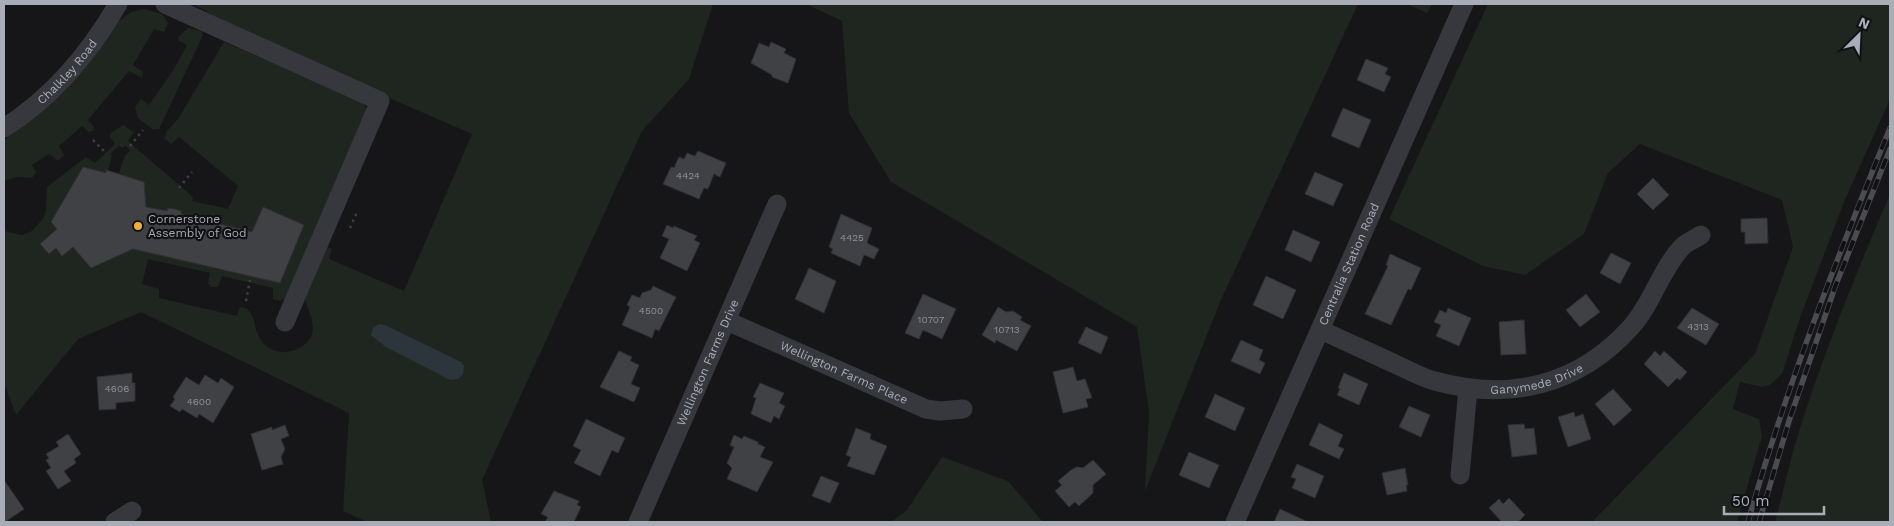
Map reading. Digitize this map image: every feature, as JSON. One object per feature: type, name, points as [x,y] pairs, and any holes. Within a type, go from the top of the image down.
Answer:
[{"type":"street","name":"Chalkley Road","points":[[4,128],[34,108],[72,71],[118,4]]},
{"type":"street","points":[[165,4],[380,101],[285,322]]},
{"type":"street","name":"Centralia Station Road","points":[[1235,522],[1464,4]]},
{"type":"street","name":"Wellington Farms Drive","points":[[638,522],[777,204]]},
{"type":"street","name":"Ganymede Drive","points":[[1321,330],[1433,381],[1468,389],[1530,388],[1558,380],[1584,366],[1614,344],[1633,325],[1669,264],[1683,246],[1701,235]]},
{"type":"street","name":"Wellington Farms Place","points":[[727,321],[926,409],[940,411],[963,408]]},
{"type":"street","points":[[1460,474],[1468,389]]},
{"type":"street","points":[[115,522],[132,511]]},
{"type":"path","points":[[130,146],[143,130]]},
{"type":"path","points":[[92,140],[107,154]]},
{"type":"path","points":[[179,188],[192,172]]},
{"type":"path","points":[[350,228],[357,212]]},
{"type":"path","points":[[246,301],[250,280]]},
{"type":"shaded area","points":[[191,4],[713,4],[689,79],[642,131],[482,480],[491,522],[367,522],[343,511],[349,413],[141,312],[78,339],[16,415],[4,383],[4,231],[22,235],[32,231],[43,219],[46,211],[47,187],[86,157],[95,163],[115,144],[110,137],[111,133],[123,125],[134,132],[128,141],[193,197],[192,201],[228,209],[238,186],[179,137],[171,144],[165,139],[166,132],[178,119],[224,42],[361,100],[369,111],[289,297],[280,301],[273,299],[273,288],[222,276],[218,287],[211,287],[208,283],[210,273],[148,259],[142,284],[159,289],[159,298],[237,316],[240,307],[246,308],[254,320],[256,331],[262,341],[272,350],[278,352],[298,349],[309,340],[312,334],[312,323],[305,299],[327,247],[332,249],[329,259],[404,291],[472,134],[229,28],[205,10]],"holes":[[[125,145],[130,150],[124,157],[119,174],[108,171],[112,155],[110,154],[119,146],[123,148]]]},
{"type":"shaded area","points":[[806,4],[1358,4],[1220,302],[1145,491],[1149,412],[1137,327],[891,182],[849,113],[842,21]]},
{"type":"shaded area","points":[[1407,4],[1432,4],[1427,13]]},
{"type":"shaded area","points":[[1488,4],[1890,4],[1890,99],[1844,202],[1801,315],[1782,374],[1770,385],[1762,387],[1740,382],[1733,409],[1759,419],[1762,436],[1737,522],[1592,522],[1755,354],[1793,247],[1782,200],[1640,144],[1608,173],[1584,234],[1525,275],[1483,266],[1389,219]]},
{"type":"shaded area","points":[[144,9],[162,14],[168,23],[164,32],[154,29],[133,65],[143,72],[142,78],[129,71],[88,120],[94,127],[93,131],[89,132],[82,126],[59,146],[64,155],[58,161],[49,154],[32,165],[36,172],[32,178],[17,177],[4,181],[4,140],[43,111],[116,23],[131,12]]},
{"type":"shaded area","points":[[188,28],[201,31],[203,35],[159,129],[152,129],[138,118],[135,107],[141,99],[149,105],[174,69],[187,45],[179,41],[178,37]]},
{"type":"shaded area","points":[[1890,194],[1890,522],[1775,522],[1794,447],[1822,364],[1843,307]]},
{"type":"shaded area","points":[[379,324],[385,325],[461,362],[464,366],[463,374],[458,379],[450,380],[386,347],[371,335],[373,328]]},
{"type":"shaded area","points":[[942,457],[1008,481],[1043,522],[891,522],[907,510]]},
{"type":"building","points":[[771,42],[786,49],[784,53],[796,59],[788,83],[772,77],[772,75],[751,63],[759,43],[769,47]]},
{"type":"building","points":[[1366,59],[1388,68],[1385,74],[1391,77],[1384,92],[1357,80]]},
{"type":"building","points":[[1343,108],[1371,120],[1359,148],[1331,136]]},
{"type":"building","points":[[698,151],[726,163],[720,177],[714,174],[708,189],[704,188],[699,199],[663,184],[671,167],[674,168],[679,157],[684,159],[687,153],[695,156]]},
{"type":"building","name":"Cornerstone Assembly of God","points":[[83,167],[106,173],[106,170],[144,182],[146,207],[167,211],[168,208],[175,209],[181,211],[181,214],[252,232],[263,207],[304,225],[280,283],[133,249],[91,268],[73,247],[62,256],[56,248],[49,254],[40,244],[57,229],[51,222]]},
{"type":"building","points":[[1315,172],[1343,184],[1333,206],[1305,194]]},
{"type":"building","points":[[1653,178],[1669,195],[1653,210],[1637,194]]},
{"type":"building","points":[[841,214],[872,228],[867,243],[879,249],[874,259],[864,255],[860,266],[831,253],[833,249],[829,247]]},
{"type":"building","points":[[1767,218],[1768,243],[1745,244],[1745,232],[1741,232],[1741,219]]},
{"type":"building","points":[[667,225],[697,236],[694,240],[700,243],[687,271],[660,258],[669,239],[662,236]]},
{"type":"building","points":[[1293,230],[1320,242],[1311,262],[1285,250]]},
{"type":"building","points":[[1611,253],[1631,263],[1620,284],[1600,273]]},
{"type":"building","points":[[1390,254],[1421,268],[1411,290],[1408,289],[1391,325],[1365,314],[1388,266],[1386,265]]},
{"type":"building","points":[[809,268],[836,281],[824,313],[795,299]]},
{"type":"building","points":[[1266,276],[1296,290],[1283,319],[1253,305]]},
{"type":"building","points":[[653,286],[676,297],[659,331],[655,329],[652,338],[622,325],[630,307],[627,305],[632,295],[640,298],[642,293],[651,290]]},
{"type":"building","points":[[923,294],[956,309],[942,339],[923,330],[919,339],[905,333]]},
{"type":"building","points":[[1586,294],[1600,312],[1580,327],[1566,310]]},
{"type":"building","points":[[998,307],[1006,312],[1013,311],[1022,317],[1020,320],[1031,326],[1017,351],[996,340],[995,343],[982,335]]},
{"type":"building","points":[[1448,308],[1471,318],[1459,346],[1436,336],[1441,325],[1434,322],[1440,310],[1446,313]]},
{"type":"building","points":[[1692,308],[1719,324],[1706,345],[1677,328]]},
{"type":"building","points":[[1524,320],[1526,354],[1501,355],[1499,322]]},
{"type":"building","points":[[1086,327],[1108,337],[1101,354],[1078,343]]},
{"type":"building","points":[[1241,340],[1263,350],[1259,360],[1265,363],[1260,374],[1231,361]]},
{"type":"building","points":[[619,351],[632,357],[630,361],[639,365],[631,384],[640,388],[634,402],[600,387]]},
{"type":"building","points":[[1655,351],[1660,356],[1664,351],[1687,372],[1680,380],[1677,378],[1668,387],[1644,364]]},
{"type":"building","points":[[1073,367],[1077,381],[1085,379],[1092,398],[1086,399],[1088,407],[1063,413],[1053,372]]},
{"type":"building","points":[[132,373],[132,383],[135,383],[135,401],[116,403],[116,409],[99,410],[97,377]]},
{"type":"building","points":[[1344,373],[1368,384],[1359,405],[1337,395]]},
{"type":"building","points":[[205,375],[218,383],[221,378],[234,387],[213,423],[199,414],[197,418],[182,409],[180,412],[170,406],[175,399],[173,397],[186,377],[199,385]]},
{"type":"building","points":[[760,383],[784,393],[779,403],[785,406],[779,419],[774,416],[771,423],[751,414],[756,398],[753,397]]},
{"type":"building","points":[[1613,389],[1632,410],[1614,426],[1595,404]]},
{"type":"building","points":[[1215,394],[1245,408],[1235,431],[1205,417]]},
{"type":"building","points":[[1409,406],[1430,415],[1421,437],[1399,427]]},
{"type":"building","points":[[1574,412],[1575,417],[1583,414],[1591,439],[1568,447],[1558,417]]},
{"type":"building","points":[[586,419],[625,438],[618,453],[612,450],[600,476],[574,463],[581,450],[573,446]]},
{"type":"building","points":[[1319,423],[1343,435],[1338,446],[1344,449],[1339,459],[1309,445]]},
{"type":"building","points":[[1524,424],[1525,429],[1534,428],[1537,454],[1512,457],[1508,425]]},
{"type":"building","points":[[285,425],[289,436],[281,439],[285,449],[281,457],[283,464],[262,470],[251,434],[272,427],[272,430]]},
{"type":"building","points":[[856,428],[871,434],[870,439],[887,446],[874,475],[847,466],[851,457],[846,455]]},
{"type":"building","points":[[68,434],[81,454],[74,459],[76,463],[64,471],[71,481],[58,489],[46,471],[51,468],[46,460],[49,458],[46,454],[59,446],[56,442]]},
{"type":"building","points":[[734,435],[742,439],[744,436],[758,442],[758,444],[765,447],[760,457],[773,462],[757,492],[727,479],[732,468],[727,463],[734,447],[730,445]]},
{"type":"building","points":[[1189,452],[1219,465],[1209,488],[1179,475]]},
{"type":"building","points":[[1093,460],[1106,474],[1093,485],[1093,493],[1079,506],[1075,502],[1069,507],[1055,491],[1062,485],[1058,481],[1071,470],[1077,467],[1083,468]]},
{"type":"building","points":[[1297,464],[1324,476],[1315,498],[1292,488],[1296,479],[1291,477]]},
{"type":"building","points":[[1405,468],[1408,485],[1406,485],[1407,491],[1387,495],[1382,473]]},
{"type":"building","points":[[821,476],[839,483],[830,503],[812,496]]},
{"type":"building","points":[[4,480],[24,509],[5,522],[4,522]]},
{"type":"building","points":[[554,491],[579,501],[577,505],[581,507],[574,522],[545,522],[548,517],[541,514]]},
{"type":"building","points":[[1509,498],[1525,515],[1518,522],[1502,522],[1489,508],[1499,499],[1503,504]]},
{"type":"building","points":[[1280,509],[1308,522],[1274,522]]},
{"type":"railway","points":[[1748,522],[1796,372],[1832,274],[1890,128]]},
{"type":"railway","points":[[1759,522],[1789,421],[1835,287],[1890,149]]},
{"type":"place","name":"Cornerstone Assembly of God","points":[[138,226]]}]
